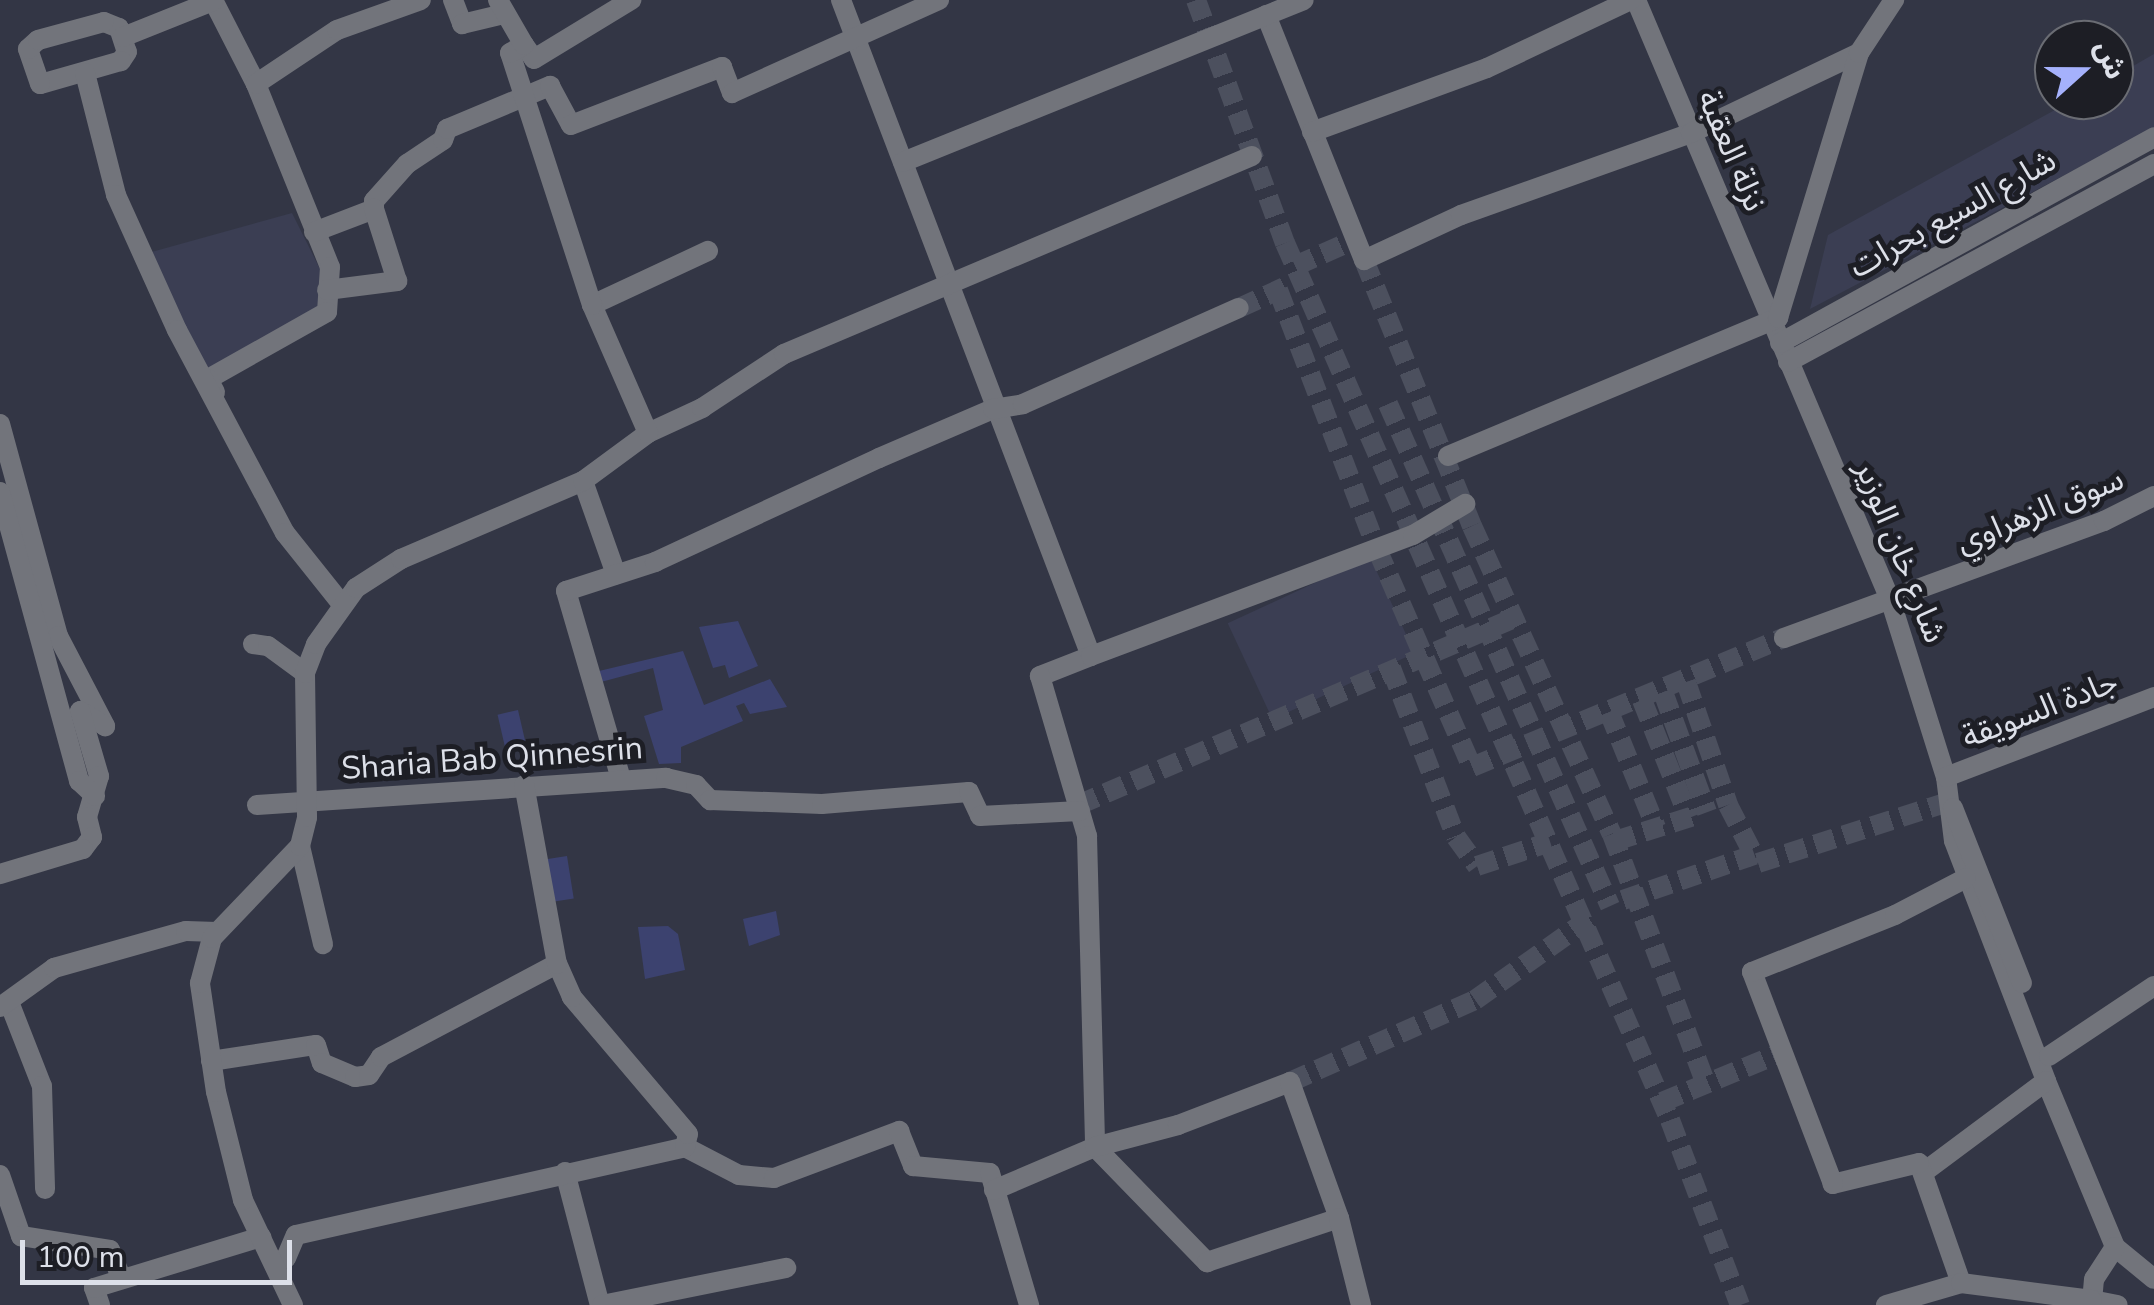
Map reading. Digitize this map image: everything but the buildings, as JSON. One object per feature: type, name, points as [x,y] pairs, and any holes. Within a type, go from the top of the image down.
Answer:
[{"type":"street","points":[[124,38],[213,0],[256,84],[330,267],[327,312],[208,379],[285,532],[340,602]]},
{"type":"street","points":[[256,84],[336,30],[421,0]]},
{"type":"street","points":[[453,0],[462,24],[501,7],[570,124],[722,68],[732,93],[939,0]]},
{"type":"street","points":[[631,0],[529,52],[510,53],[592,304],[648,433]]},
{"type":"street","points":[[841,0],[945,284],[1091,656]]},
{"type":"street","points":[[903,162],[1304,0]]},
{"type":"street","points":[[1312,132],[1487,68],[1634,0]]},
{"type":"street","name":"نزلة العقبة","points":[[1634,0],[1780,343]]},
{"type":"street","points":[[1448,456],[1780,343],[1859,53],[1894,0]]},
{"type":"street","points":[[1266,15],[1364,260],[1460,215],[1690,133],[1859,53]]},
{"type":"street","points":[[104,22],[120,28],[124,38],[127,52],[121,61],[40,84],[28,49],[38,40],[104,22]]},
{"type":"street","points":[[84,73],[116,195],[186,346],[232,426]]},
{"type":"street","points":[[327,290],[397,281],[374,201],[408,164],[444,140],[447,129],[550,86]]},
{"type":"street","name":"شارع السبع بحرات","points":[[1780,343],[2154,137]]},
{"type":"street","points":[[324,944],[300,846],[306,800],[305,673],[340,602],[402,560],[584,482],[648,433],[702,408],[784,354],[1252,156]]},
{"type":"street","name":"شارع السبع بحرات","points":[[1780,343],[2154,164]]},
{"type":"street","points":[[314,232],[374,210]]},
{"type":"street","points":[[592,304],[708,252]]},
{"type":"street","points":[[621,779],[566,590],[616,574],[993,409],[1023,404],[1239,308]]},
{"type":"street","name":"شارع خان الوزير","points":[[1780,343],[1892,602],[1953,808],[2118,1244]]},
{"type":"street","points":[[0,424],[58,636],[105,726],[80,711],[99,776],[88,816],[92,837],[83,849],[0,874]]},
{"type":"street","points":[[584,482],[616,574]]},
{"type":"street","points":[[0,492],[79,782],[95,796]]},
{"type":"street","name":"سوق الزهراوي","points":[[1784,638],[1892,602],[2104,521],[2154,496]]},
{"type":"street","points":[[1339,1218],[1207,1262],[1095,1147],[1087,836],[1040,676],[1413,535],[1465,504]]},
{"type":"street","points":[[253,644],[268,646],[305,673]]},
{"type":"street","name":"جادة السويقة","points":[[1946,777],[2154,697]]},
{"type":"street","name":"Sharia Bab Qinnesrin","points":[[256,804],[666,778],[696,785],[710,800],[822,804],[969,792],[980,816],[1080,810]]},
{"type":"street","points":[[524,785],[557,964],[572,997],[688,1134],[685,1148]]},
{"type":"street","name":"شارع خان الوزير","points":[[1953,808],[1950,830],[1966,878],[2046,1082],[2118,1244]]},
{"type":"street","points":[[293,1305],[242,1200],[211,1061],[200,984],[217,932],[300,846]]},
{"type":"street","points":[[1961,1283],[1919,1162],[1833,1184],[1752,972],[1895,915],[1966,878]]},
{"type":"street","points":[[45,1189],[42,1086],[4,1005],[54,968],[186,931],[217,932]]},
{"type":"street","points":[[211,1061],[316,1045],[322,1064],[355,1077],[369,1075],[382,1057],[557,964]]},
{"type":"street","points":[[2049,1056],[2154,986]]},
{"type":"street","points":[[994,1190],[1095,1147],[1178,1125],[1290,1082],[1339,1218],[1361,1305]]},
{"type":"street","points":[[1924,1172],[2046,1082]]},
{"type":"street","points":[[274,1264],[286,1258],[296,1235],[565,1172],[685,1148],[739,1175],[774,1178],[899,1131],[913,1166],[990,1173],[1030,1305]]},
{"type":"street","points":[[565,1172],[601,1305],[786,1268]]},
{"type":"street","points":[[0,1174],[6,1204],[21,1236],[110,1250],[122,1279]]},
{"type":"street","points":[[100,1305],[94,1288],[261,1237]]},
{"type":"street","points":[[2118,1244],[2154,1266]]},
{"type":"street","points":[[2118,1244],[2154,1279]]},
{"type":"street","points":[[2092,1300],[2094,1279],[2118,1244]]},
{"type":"street","points":[[1886,1305],[1961,1283],[2118,1305]]},
{"type":"shaded area","points":[[2154,54],[2154,128],[1810,309],[1828,235],[2037,120],[2134,120],[2134,66]]},
{"type":"shaded area","points":[[292,213],[320,269],[318,316],[207,374],[148,253]]},
{"type":"shaded area","points":[[1370,557],[1415,653],[1273,719],[1228,623]]},
{"type":"shaded area","points":[[738,621],[758,666],[729,678],[725,665],[713,668],[699,627]]},
{"type":"shaded area","points":[[683,651],[704,705],[770,679],[787,707],[750,714],[744,703],[736,706],[743,721],[681,747],[681,763],[659,764],[644,716],[663,710],[653,668],[601,682],[599,671]]},
{"type":"shaded area","points":[[518,710],[526,744],[505,749],[498,715]]},
{"type":"shaded area","points":[[567,856],[574,898],[548,903],[541,860]]},
{"type":"shaded area","points":[[776,911],[780,935],[749,946],[743,919]]},
{"type":"shaded area","points":[[668,926],[678,934],[685,970],[645,979],[638,927]]},
{"type":"tunnel","points":[[1196,0],[1285,243],[1670,1120],[1740,1305]]},
{"type":"tunnel","points":[[1295,266],[1354,240]]},
{"type":"tunnel","points":[[1364,260],[1472,526],[1612,834],[1706,1084]]},
{"type":"tunnel","points":[[1239,308],[1287,286]]},
{"type":"tunnel","points":[[1278,290],[1377,549],[1472,767],[1784,638]]},
{"type":"tunnel","points":[[1388,404],[1610,906]]},
{"type":"tunnel","points":[[1078,805],[1517,617]]},
{"type":"tunnel","points":[[1391,668],[1456,837],[1477,866],[1550,842]]},
{"type":"tunnel","points":[[1686,682],[1728,805],[1758,863],[1951,801]]},
{"type":"tunnel","points":[[1663,692],[1707,812]]},
{"type":"tunnel","points":[[1642,700],[1689,818]]},
{"type":"tunnel","points":[[1609,712],[1656,828]]},
{"type":"tunnel","points":[[1615,841],[1697,815]]},
{"type":"tunnel","points":[[1623,900],[1754,855]]},
{"type":"tunnel","points":[[1290,1082],[1475,1000],[1593,916]]},
{"type":"tunnel","points":[[1662,1102],[1783,1052]]}]
